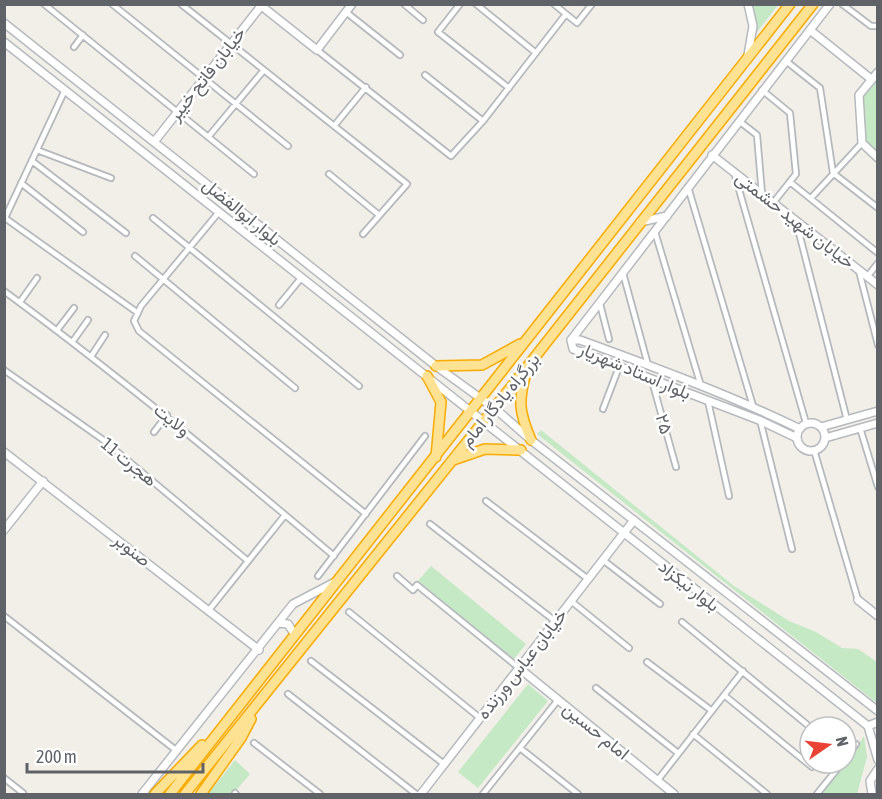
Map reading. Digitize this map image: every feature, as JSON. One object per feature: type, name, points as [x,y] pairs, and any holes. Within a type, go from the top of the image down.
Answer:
[{"type":"highway","name":"بزرگراه یادگار امام","points":[[170,795],[790,4]]},
{"type":"highway","name":"بزرگراه یادگار امام","points":[[185,795],[405,521],[450,460],[495,408],[813,4]]},
{"type":"highway","points":[[436,366],[482,365],[527,340]]},
{"type":"highway","points":[[527,367],[520,397],[522,419],[531,440]]},
{"type":"highway","points":[[428,376],[441,402],[435,457]]},
{"type":"highway","points":[[450,460],[485,449],[521,450]]},
{"type":"highway","points":[[201,795],[241,738],[260,702]]},
{"type":"highway","points":[[155,795],[189,757],[216,734]]},
{"type":"street","points":[[44,4],[255,174]]},
{"type":"street","points":[[112,4],[288,146]]},
{"type":"street","points":[[182,4],[406,184],[363,234]]},
{"type":"street","points":[[317,50],[352,4]]},
{"type":"street","points":[[404,4],[423,20]]},
{"type":"street","points":[[460,4],[438,32],[509,88]]},
{"type":"street","points":[[476,4],[536,52]]},
{"type":"street","points":[[554,4],[578,23],[592,4]]},
{"type":"street","points":[[747,58],[753,26],[748,4]]},
{"type":"street","points":[[571,340],[712,154],[830,4]]},
{"type":"street","points":[[843,4],[872,26],[878,26]]},
{"type":"street","points":[[260,5],[452,156],[483,122],[566,14]]},
{"type":"street","name":"خیابان فاتح خیبر","points":[[154,142],[260,5]]},
{"type":"street","points":[[346,12],[400,55]]},
{"type":"street","name":"بلوار ابوالفضل","points":[[4,23],[436,366],[495,408]]},
{"type":"street","points":[[810,30],[871,79]]},
{"type":"street","points":[[74,47],[83,35]]},
{"type":"street","name":"بلوار ابوالفضل","points":[[4,42],[484,421]]},
{"type":"street","points":[[785,61],[820,88],[833,173],[878,208]]},
{"type":"street","points":[[209,136],[264,70]]},
{"type":"street","points":[[878,72],[859,95],[862,143],[878,158]]},
{"type":"street","points":[[425,75],[483,122]]},
{"type":"street","points":[[334,126],[366,87]]},
{"type":"street","points":[[65,90],[5,219],[138,313]]},
{"type":"street","points":[[744,92],[762,90],[790,113],[796,174],[773,202]]},
{"type":"street","points":[[739,121],[757,135],[762,194]]},
{"type":"street","points":[[811,198],[862,143]]},
{"type":"street","points":[[37,150],[111,178]]},
{"type":"street","name":"خیابان شهید حشمتی","points":[[712,154],[878,285]]},
{"type":"street","points":[[32,161],[126,233]]},
{"type":"street","points":[[734,172],[806,423]]},
{"type":"street","points":[[329,174],[379,215]]},
{"type":"street","points":[[790,182],[878,253]]},
{"type":"street","points":[[21,183],[83,232]]},
{"type":"street","points":[[688,187],[753,406]]},
{"type":"street","points":[[219,211],[138,313],[135,321],[139,331],[366,514]]},
{"type":"street","points":[[640,222],[668,215]]},
{"type":"street","points":[[153,218],[359,386]]},
{"type":"street","points":[[796,221],[848,420]]},
{"type":"street","points":[[655,232],[701,386]]},
{"type":"street","points":[[284,263],[293,252]]},
{"type":"street","points":[[135,256],[295,388]]},
{"type":"street","points":[[867,277],[878,263]]},
{"type":"street","points":[[859,270],[878,345]]},
{"type":"street","points":[[623,273],[648,365]]},
{"type":"street","points":[[279,305],[302,277]]},
{"type":"street","points":[[20,302],[37,278]]},
{"type":"street","name":"ولایت","points":[[4,291],[58,329],[167,416],[334,556]]},
{"type":"street","points":[[600,303],[609,339]]},
{"type":"street","points":[[58,329],[74,308]]},
{"type":"street","points":[[73,341],[88,320]]},
{"type":"street","points":[[92,356],[105,335]]},
{"type":"street","name":"بلوار استاد شهریار","points":[[797,438],[759,420],[573,349],[571,340],[580,340],[648,365],[753,406],[800,429]]},
{"type":"street","points":[[603,409],[622,355]]},
{"type":"street","name":"هجرت 11","points":[[4,370],[102,439],[248,561]]},
{"type":"street","name":"۲۵","points":[[652,381],[676,467]]},
{"type":"street","points":[[708,401],[729,496]]},
{"type":"street","name":"بلوار نیکزاد","points":[[495,408],[531,440],[878,711]]},
{"type":"street","points":[[821,427],[878,411]]},
{"type":"street","points":[[154,432],[167,416]]},
{"type":"street","points":[[759,420],[792,549]]},
{"type":"street","name":"بلوار نیکزاد","points":[[484,421],[623,534],[868,726]]},
{"type":"street","points":[[806,423],[815,423],[821,427],[825,438],[821,446],[814,450],[802,447],[797,438],[800,429],[806,423]]},
{"type":"street","points":[[825,438],[878,423]]},
{"type":"street","points":[[860,428],[878,487]]},
{"type":"street","points":[[318,576],[425,436]]},
{"type":"street","points":[[814,450],[858,600],[878,616]]},
{"type":"street","name":"صنوبر","points":[[4,452],[259,650]]},
{"type":"street","points":[[4,530],[43,482]]},
{"type":"street","points":[[486,501],[588,579]]},
{"type":"street","points":[[208,610],[285,515]]},
{"type":"street","name":"خیابان عباس ورزنده","points":[[421,795],[634,520]]},
{"type":"street","points":[[430,524],[555,621]]},
{"type":"street","points":[[603,560],[660,604]]},
{"type":"street","points":[[397,576],[413,590],[417,585],[519,668]]},
{"type":"street","points":[[142,795],[259,650],[293,604],[338,581]]},
{"type":"street","points":[[571,601],[629,648]]},
{"type":"street","points":[[349,612],[480,718]]},
{"type":"street","points":[[4,616],[177,751]]},
{"type":"street","points":[[682,622],[798,717]]},
{"type":"street","points":[[278,623],[288,624],[296,635]]},
{"type":"street","points":[[311,661],[444,764]]},
{"type":"street","points":[[647,662],[712,711]]},
{"type":"street","name":"امام حسین","points":[[519,668],[674,795]]},
{"type":"street","points":[[657,781],[743,671]]},
{"type":"street","points":[[596,688],[678,753]]},
{"type":"street","points":[[288,694],[416,795]]},
{"type":"street","points":[[724,695],[798,755]]},
{"type":"street","points":[[483,795],[558,700]]},
{"type":"street","points":[[878,722],[868,726],[878,760]]},
{"type":"street","points":[[693,734],[767,795]]},
{"type":"street","points":[[254,743],[320,795]]},
{"type":"street","points":[[520,748],[578,795]]},
{"type":"street","points":[[872,795],[871,778],[878,769]]},
{"type":"street","points":[[817,795],[833,775]]},
{"type":"street","points":[[4,778],[23,793]]},
{"type":"street","points":[[863,795],[870,786]]},
{"type":"green space","points":[[751,5],[778,5],[757,32]]},
{"type":"green space","points":[[877,76],[877,153],[865,143],[862,97]]},
{"type":"green space","points":[[541,430],[734,586],[789,621],[816,632],[842,648],[858,649],[877,662],[877,703],[537,434]]},
{"type":"green space","points":[[431,566],[526,644],[514,659],[418,581]]},
{"type":"green space","points":[[528,684],[548,701],[478,788],[458,772]]},
{"type":"green space","points":[[864,736],[867,757],[857,794],[819,794],[836,775],[858,775],[858,745]]},
{"type":"green space","points":[[235,760],[250,774],[233,794],[208,794]]}]
